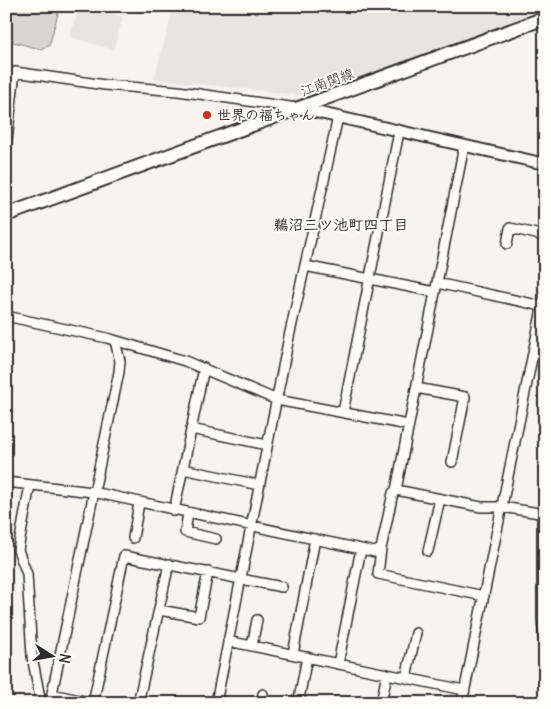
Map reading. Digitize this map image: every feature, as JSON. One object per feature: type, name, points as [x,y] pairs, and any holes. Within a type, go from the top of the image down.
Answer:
[{"type":"main road","name":"江南関線","points":[[6,215],[545,18]]},
{"type":"street","points":[[6,148],[15,72],[178,91],[298,108],[545,164]]},
{"type":"street","points":[[216,703],[267,445],[338,117]]},
{"type":"street","points":[[344,412],[399,132]]},
{"type":"street","points":[[464,146],[396,490],[381,549],[378,574],[484,596]]},
{"type":"street","points":[[507,244],[510,228],[545,236]]},
{"type":"street","points":[[305,266],[371,279],[436,288],[543,310]]},
{"type":"street","points":[[462,703],[545,294]]},
{"type":"street","points":[[6,316],[115,341],[204,368],[277,400],[408,424]]},
{"type":"street","points":[[115,341],[120,361],[119,372],[51,699],[93,703],[124,556],[282,587]]},
{"type":"street","points":[[174,511],[204,368]]},
{"type":"street","points":[[416,388],[465,397],[452,462]]},
{"type":"street","points":[[191,429],[267,445]]},
{"type":"street","points":[[183,469],[259,485]]},
{"type":"street","points":[[6,482],[93,492],[174,511],[375,552],[381,549]]},
{"type":"street","points":[[30,485],[18,550],[27,574],[32,656],[41,703]]},
{"type":"street","points":[[396,490],[481,507],[502,507],[544,514],[542,618],[545,652]]},
{"type":"street","points":[[428,551],[440,499]]},
{"type":"street","points":[[133,538],[139,503]]},
{"type":"street","points":[[188,513],[185,532],[216,539]]},
{"type":"street","points":[[293,654],[315,540]]},
{"type":"street","points":[[338,664],[361,549]]},
{"type":"street","points":[[138,703],[168,564]]},
{"type":"street","points":[[159,610],[199,618],[208,572]]},
{"type":"street","points":[[252,646],[258,620]]},
{"type":"street","points":[[406,678],[416,633]]},
{"type":"street","points":[[228,641],[464,690]]},
{"type":"street","points":[[304,703],[299,699],[307,657]]},
{"type":"street","points":[[381,703],[387,674]]},
{"type":"shaded area","points":[[6,6],[60,6],[49,46],[40,49],[6,40]]},
{"type":"shaded area","points":[[79,6],[123,17],[114,50],[70,37]]},
{"type":"shaded area","points":[[174,6],[545,6],[545,12],[309,96],[154,79]]},
{"type":"place","name":"世界の福ちゃん","points":[[207,115]]},
{"type":"district","name":"鵜沼三ツ池町四丁目","points":[[341,225]]}]
